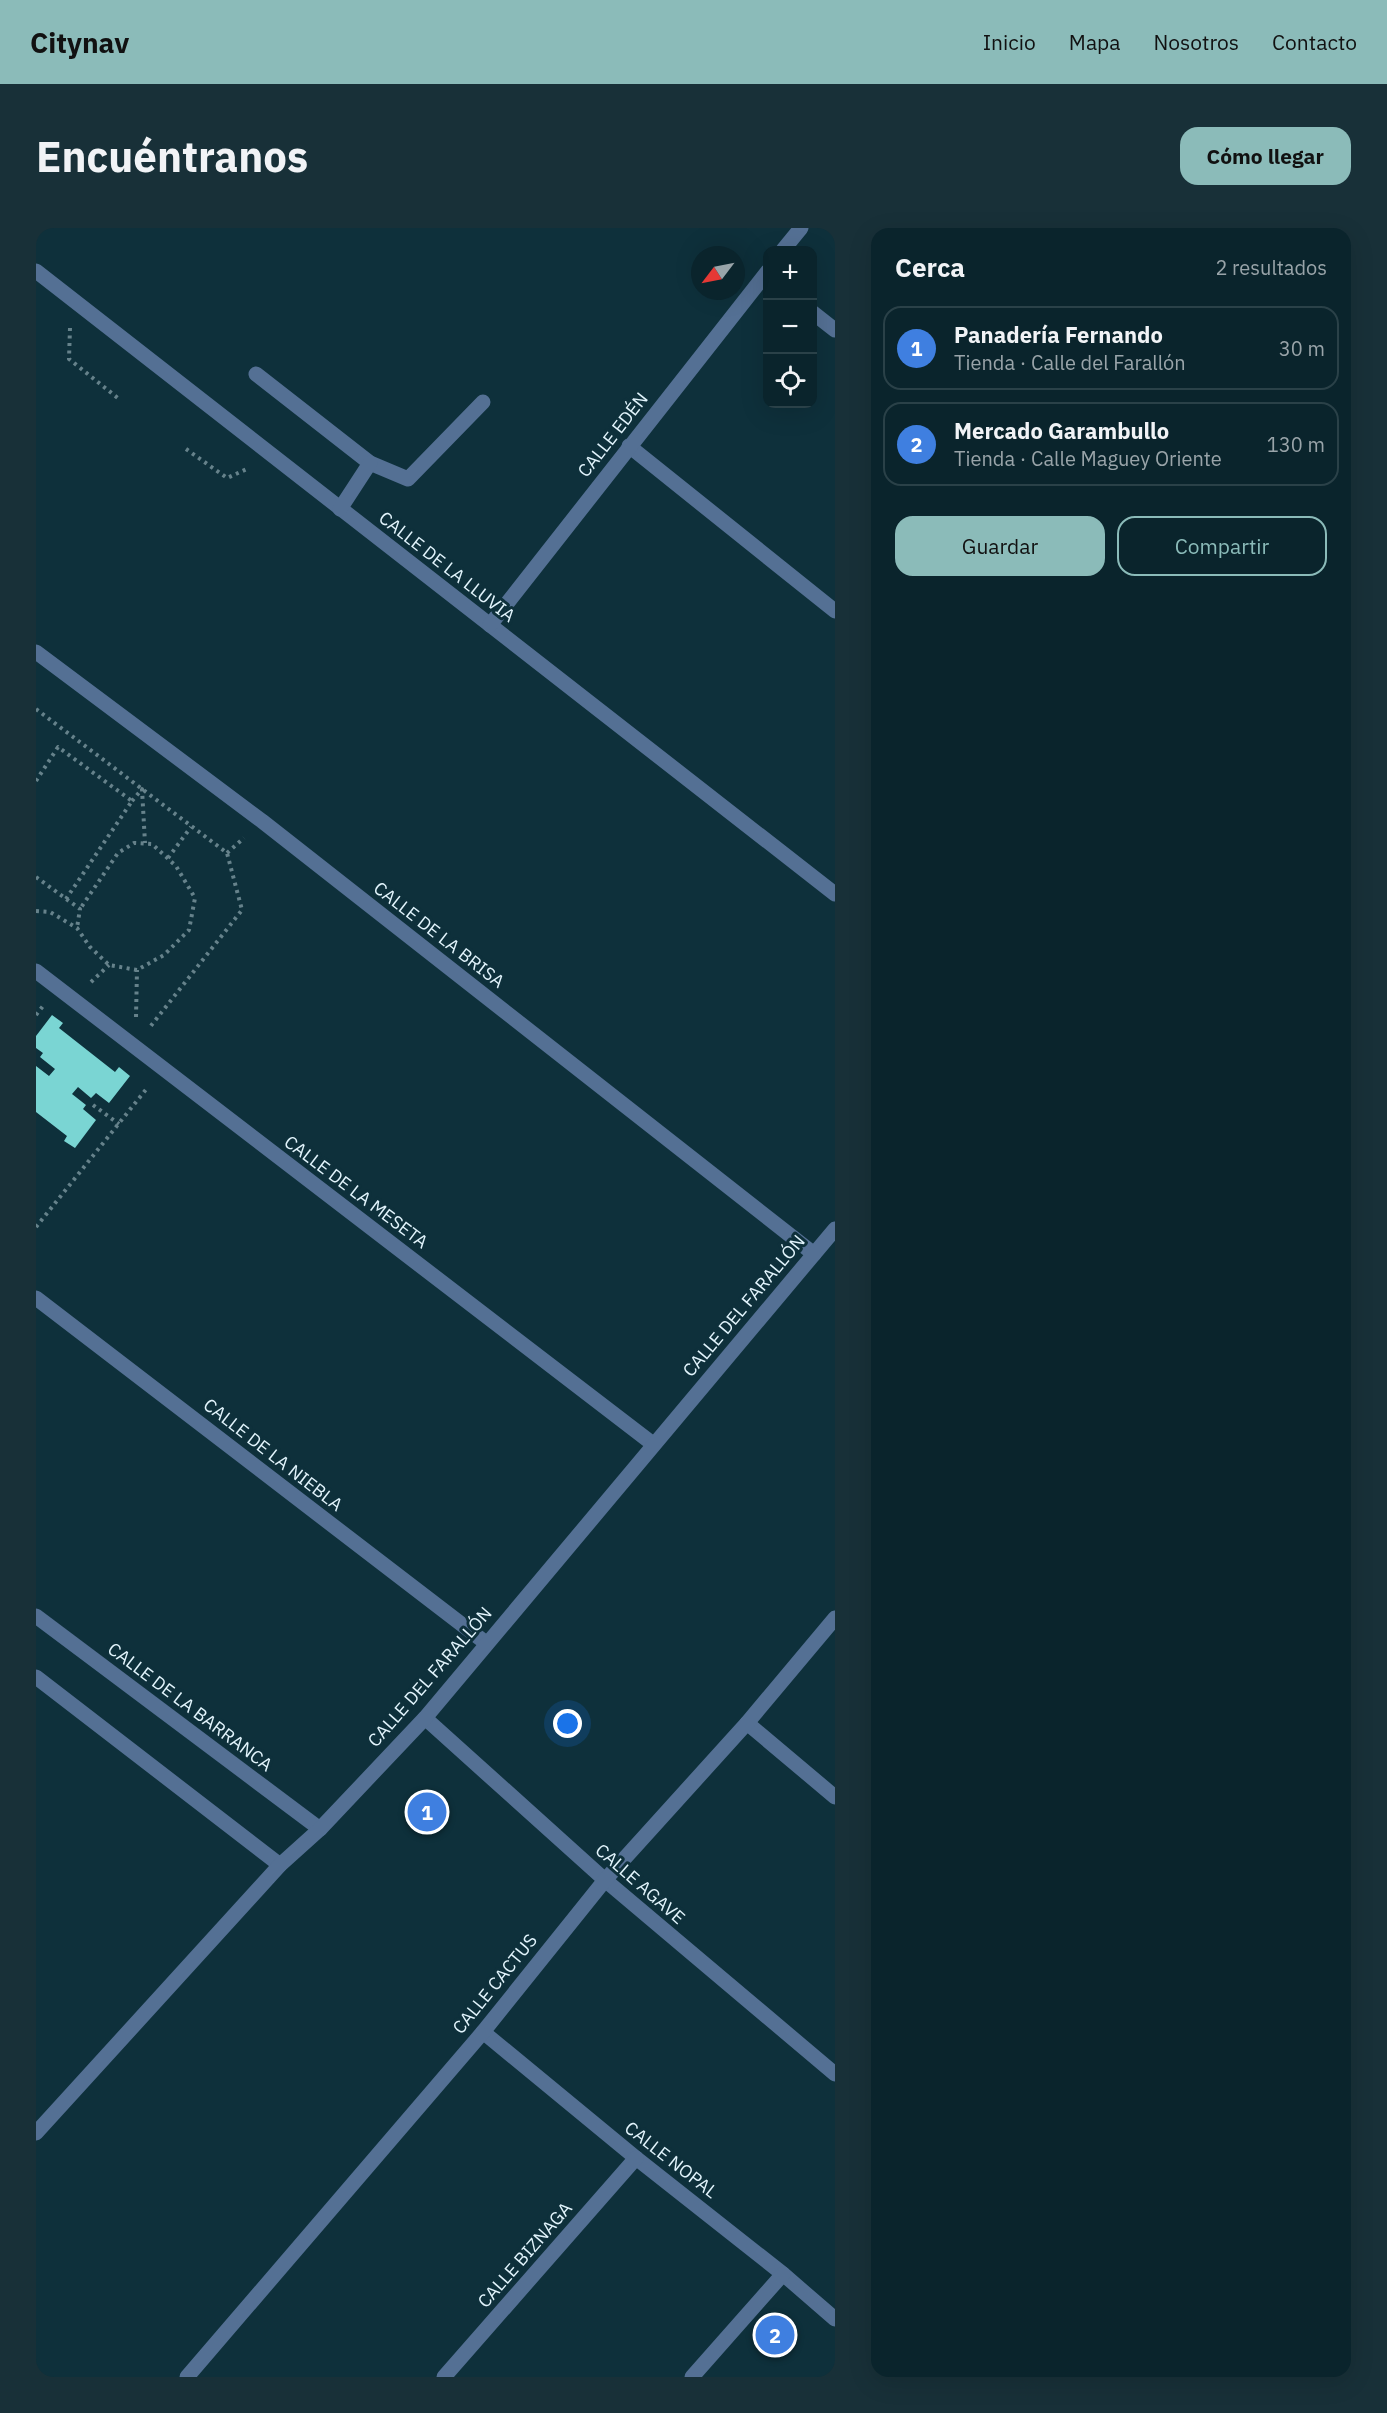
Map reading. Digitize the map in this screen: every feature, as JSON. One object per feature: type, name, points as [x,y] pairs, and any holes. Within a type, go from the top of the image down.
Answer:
[{"type":"street","points":[[786,246],[801,228]]},
{"type":"street","name":"CALLE DE LA LLUVIA","points":[[36,271],[834,892]]},
{"type":"street","name":"CALLE EDÉN","points":[[490,626],[763,278]]},
{"type":"street","points":[[817,315],[835,330]]},
{"type":"street","points":[[256,374],[370,463],[408,479],[483,402]]},
{"type":"street","points":[[629,446],[835,611]]},
{"type":"street","points":[[340,509],[370,463]]},
{"type":"street","name":"CALLE DE LA BRISA","points":[[36,652],[262,821],[814,1254]]},
{"type":"street","name":"CALLE DE LA MESETA","points":[[36,971],[653,1444]]},
{"type":"street","name":"CALLE DEL FARALLÓN","points":[[36,2133],[280,1865],[320,1829],[425,1718],[835,1229]]},
{"type":"street","name":"CALLE DE LA NIEBLA","points":[[36,1298],[486,1643]]},
{"type":"street","name":"CALLE DE LA BARRANCA","points":[[36,1616],[320,1829]]},
{"type":"street","name":"CALLE CACTUS","points":[[187,2377],[483,2032],[605,1880],[747,1724],[835,1618]]},
{"type":"street","points":[[36,1677],[280,1865]]},
{"type":"street","name":"CALLE AGAVE","points":[[425,1718],[605,1880],[835,2074]]},
{"type":"street","points":[[747,1724],[835,1797]]},
{"type":"street","name":"CALLE NOPAL","points":[[483,2032],[636,2158],[783,2274],[835,2319]]},
{"type":"street","name":"CALLE BIZNAGA","points":[[444,2377],[636,2158]]},
{"type":"street","points":[[692,2377],[783,2274]]},
{"type":"path","points":[[72,299],[69,359],[119,399]]},
{"type":"path","points":[[186,449],[227,478],[274,457]]},
{"type":"path","points":[[36,709],[227,853],[242,910],[135,1047]]},
{"type":"path","points":[[36,781],[58,747],[132,801]]},
{"type":"path","points":[[66,899],[142,789]]},
{"type":"path","points":[[142,789],[145,843]]},
{"type":"path","points":[[168,858],[192,827]]},
{"type":"path","points":[[36,911],[50,912],[77,928],[90,947],[109,965],[137,970],[164,955],[189,930],[195,898],[177,866],[152,844],[134,843],[118,853],[80,909],[77,928]]},
{"type":"path","points":[[36,877],[80,909]]},
{"type":"path","points":[[135,1047],[137,970]]},
{"type":"path","points":[[36,1227],[162,1068]]},
{"type":"path","points":[[93,1105],[119,1124]]},
{"type":"building","points":[[52,1015],[63,1023],[59,1028],[115,1072],[119,1067],[130,1076],[109,1103],[96,1093],[91,1098],[78,1087],[72,1094],[86,1105],[83,1109],[96,1120],[75,1148],[64,1141],[67,1136],[36,1112],[36,1066],[49,1076],[55,1069],[40,1057],[43,1053],[36,1048],[36,1036]]},
{"type":"place","name":"Panadería Fernando","points":[[427,1812]]},
{"type":"place","name":"Mercado Garambullo","points":[[775,2335]]}]
